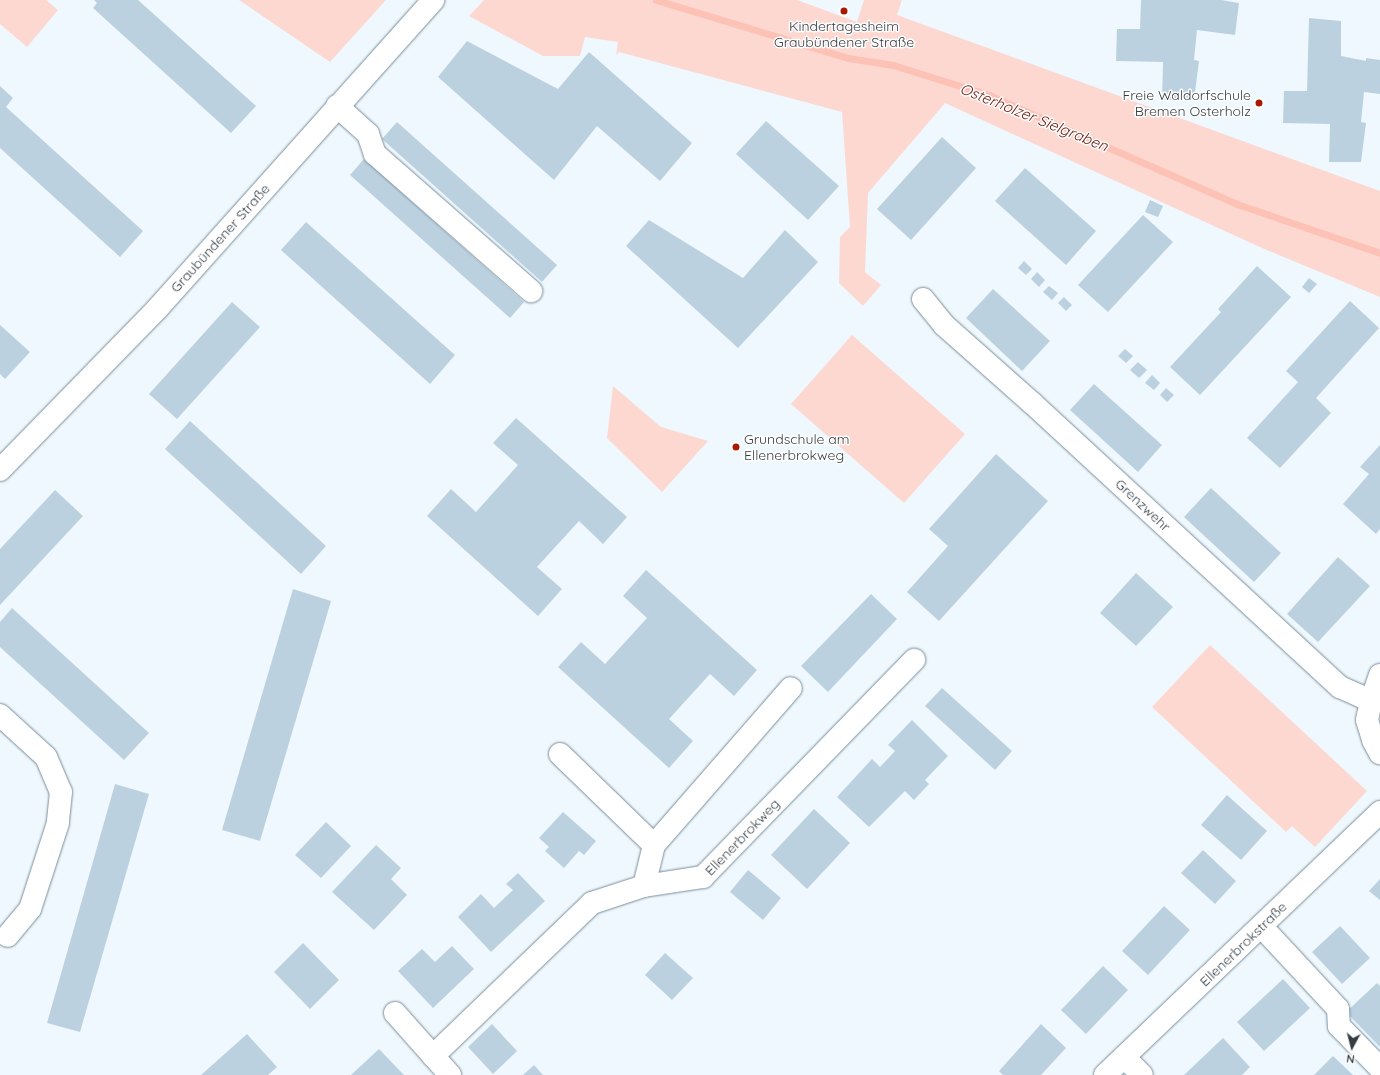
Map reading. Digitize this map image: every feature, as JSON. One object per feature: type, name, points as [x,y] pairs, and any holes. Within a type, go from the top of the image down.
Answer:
[{"type":"street","name":"Graubündener Straße","points":[[0,470],[158,308],[433,0]]},
{"type":"street","points":[[337,106],[368,134],[375,154],[531,291]]},
{"type":"street","name":"Grenzwehr","points":[[923,299],[944,325],[1032,403],[1340,687],[1371,701]]},
{"type":"street","name":"Ellenerbrokweg","points":[[433,1056],[592,903],[644,886],[703,878],[914,660]]},
{"type":"street","points":[[1380,675],[1371,701],[1367,720],[1373,740],[1380,753]]},
{"type":"street","points":[[644,886],[654,845],[791,688]]},
{"type":"street","points":[[0,715],[46,757],[61,792],[58,823],[30,909],[7,936]]},
{"type":"street","points":[[560,754],[654,845]]},
{"type":"street","name":"Ellenerbrokstraße","points":[[1105,1075],[1380,812]]},
{"type":"street","points":[[1261,926],[1338,1009],[1339,1026],[1380,1068]]},
{"type":"street","points":[[395,1014],[450,1075]]},
{"type":"street","points":[[1124,1057],[1142,1075]]},
{"type":"shaded area","points":[[0,0],[46,0],[58,10],[27,47],[0,24]]},
{"type":"shaded area","points":[[239,0],[386,0],[330,62]]},
{"type":"shaded area","points":[[484,0],[797,0],[857,22],[864,0],[902,0],[897,15],[1380,191],[1380,297],[1262,248],[945,103],[868,193],[865,272],[881,285],[863,306],[839,283],[840,237],[850,227],[842,112],[619,52],[616,55],[618,42],[585,37],[580,56],[543,56],[469,16]]},
{"type":"shaded area","points":[[852,335],[965,434],[904,503],[791,404]]},
{"type":"shaded area","points":[[613,386],[661,427],[708,441],[662,492],[607,438]]},
{"type":"shaded area","points":[[1210,645],[1367,791],[1315,847],[1292,826],[1286,832],[1152,707]]},
{"type":"building","points":[[94,0],[138,0],[256,106],[231,133],[93,8],[97,3]]},
{"type":"building","points":[[1141,0],[1221,0],[1239,3],[1235,35],[1197,30],[1194,60],[1199,61],[1194,100],[1162,100],[1163,62],[1116,61],[1117,29],[1140,29]]},
{"type":"building","points":[[1309,18],[1341,21],[1341,56],[1366,61],[1366,58],[1380,60],[1380,94],[1364,92],[1361,122],[1366,123],[1361,162],[1329,162],[1330,124],[1283,123],[1284,91],[1307,91]]},
{"type":"building","points":[[467,41],[558,89],[589,52],[692,143],[660,181],[597,126],[554,180],[438,77]]},
{"type":"building","points":[[0,86],[13,98],[6,107],[143,231],[120,257],[0,148]]},
{"type":"building","points":[[766,121],[839,186],[808,220],[736,154]]},
{"type":"building","points":[[397,122],[557,265],[542,282],[382,139]]},
{"type":"building","points":[[942,137],[976,168],[911,240],[877,209]]},
{"type":"building","points":[[364,159],[524,302],[510,318],[350,175]]},
{"type":"building","points":[[1025,168],[1096,231],[1066,265],[995,201]]},
{"type":"building","points":[[1150,200],[1163,206],[1158,217],[1145,212]]},
{"type":"building","points":[[1143,215],[1173,242],[1108,312],[1078,285]]},
{"type":"building","points":[[649,220],[743,278],[785,230],[818,262],[738,348],[626,246]]},
{"type":"building","points":[[306,222],[455,355],[430,384],[281,250]]},
{"type":"building","points":[[1024,261],[1032,269],[1026,275],[1018,268]]},
{"type":"building","points":[[1257,266],[1291,297],[1200,395],[1170,367],[1221,312],[1218,309]]},
{"type":"building","points":[[1037,272],[1045,280],[1039,287],[1031,279]]},
{"type":"building","points":[[1309,278],[1317,284],[1309,293],[1302,287]]},
{"type":"building","points":[[1049,286],[1058,293],[1052,300],[1043,292]]},
{"type":"building","points":[[993,289],[1050,341],[1022,371],[966,318]]},
{"type":"building","points":[[1064,297],[1072,305],[1066,311],[1058,303]]},
{"type":"building","points":[[1350,301],[1379,328],[1316,398],[1331,413],[1280,468],[1247,438],[1298,382],[1286,371]]},
{"type":"building","points":[[232,302],[260,327],[177,419],[149,394]]},
{"type":"building","points":[[0,325],[30,352],[5,379],[0,374]]},
{"type":"building","points":[[1125,349],[1133,356],[1126,363],[1118,356]]},
{"type":"building","points":[[1138,362],[1147,370],[1139,378],[1130,370]]},
{"type":"building","points":[[1152,375],[1160,383],[1154,390],[1145,383]]},
{"type":"building","points":[[1094,384],[1162,445],[1138,472],[1070,410]]},
{"type":"building","points":[[1166,388],[1174,395],[1167,402],[1160,395]]},
{"type":"building","points":[[516,418],[627,517],[603,544],[579,521],[537,567],[562,589],[538,616],[427,516],[451,489],[476,512],[518,465],[493,443]]},
{"type":"building","points":[[190,421],[326,546],[301,574],[165,449]]},
{"type":"building","points":[[1380,445],[1380,529],[1376,534],[1343,504],[1369,474],[1360,467]]},
{"type":"building","points":[[996,454],[1048,501],[939,621],[907,592],[948,546],[929,529]]},
{"type":"building","points":[[1211,488],[1281,553],[1254,582],[1184,517]]},
{"type":"building","points":[[55,490],[83,516],[0,605],[0,549]]},
{"type":"building","points":[[1338,557],[1370,586],[1318,642],[1287,614]]},
{"type":"building","points":[[646,570],[757,670],[734,696],[710,674],[669,719],[693,741],[669,768],[558,667],[581,642],[605,664],[647,618],[623,596]]},
{"type":"building","points":[[1136,573],[1173,607],[1136,646],[1100,613]]},
{"type":"building","points":[[293,589],[331,601],[260,841],[222,830]]},
{"type":"building","points":[[871,594],[897,619],[828,692],[801,666]]},
{"type":"building","points":[[12,608],[149,733],[124,760],[0,647],[0,622]]},
{"type":"building","points":[[942,688],[1012,751],[995,770],[925,706]]},
{"type":"building","points":[[912,720],[948,756],[925,780],[929,784],[914,800],[905,791],[869,827],[837,797],[872,759],[880,767],[895,751],[888,745]]},
{"type":"building","points":[[115,784],[149,794],[80,1032],[47,1023]]},
{"type":"building","points":[[1227,795],[1267,831],[1241,860],[1201,825]]},
{"type":"building","points":[[814,809],[850,843],[807,889],[771,855]]},
{"type":"building","points":[[563,812],[596,841],[584,855],[579,851],[564,868],[545,851],[549,847],[539,838]]},
{"type":"building","points":[[326,822],[351,846],[321,878],[295,855]]},
{"type":"building","points":[[376,845],[401,868],[391,879],[407,895],[374,930],[332,892]]},
{"type":"building","points":[[1203,850],[1236,881],[1215,904],[1181,873]]},
{"type":"building","points":[[748,870],[781,898],[763,920],[730,892]]},
{"type":"building","points":[[518,873],[545,901],[491,952],[458,917],[481,894],[494,908],[513,890],[506,884]]},
{"type":"building","points":[[1380,879],[1380,900],[1369,891]]},
{"type":"building","points":[[1164,906],[1190,930],[1148,975],[1122,951]]},
{"type":"building","points":[[1340,926],[1370,958],[1342,984],[1312,952]]},
{"type":"building","points":[[303,943],[339,980],[310,1009],[274,972]]},
{"type":"building","points":[[452,946],[474,969],[433,1008],[398,971],[422,949],[435,962]]},
{"type":"building","points":[[665,953],[693,978],[672,1000],[645,975]]},
{"type":"building","points":[[1103,966],[1128,990],[1086,1034],[1061,1010]]},
{"type":"building","points":[[1283,979],[1310,1008],[1264,1051],[1237,1022]]},
{"type":"building","points":[[1377,983],[1380,986],[1380,1047],[1346,1012]]},
{"type":"building","points":[[492,1024],[517,1051],[493,1074],[468,1047]]},
{"type":"building","points":[[1041,1024],[1066,1048],[1041,1075],[1003,1075],[999,1071]]},
{"type":"building","points":[[247,1034],[277,1067],[268,1075],[201,1075]]},
{"type":"building","points":[[1223,1038],[1250,1067],[1242,1075],[1184,1075]]},
{"type":"building","points":[[379,1049],[404,1075],[351,1075]]},
{"type":"building","points":[[1333,1056],[1353,1075],[1314,1075]]},
{"type":"building","points":[[534,1065],[543,1075],[523,1075]]},
{"type":"waterway","name":"Osterholzer Sielgraben","points":[[656,0],[848,58],[893,65],[989,95],[1237,204],[1380,253]]},
{"type":"place","name":"Kindertagesheim Graubündener Straße","points":[[844,11]]},
{"type":"place","name":"Freie Waldorfschule Bremen Osterholz","points":[[1259,103]]},
{"type":"place","name":"Grundschule am Ellenerbrokweg","points":[[736,447]]}]
